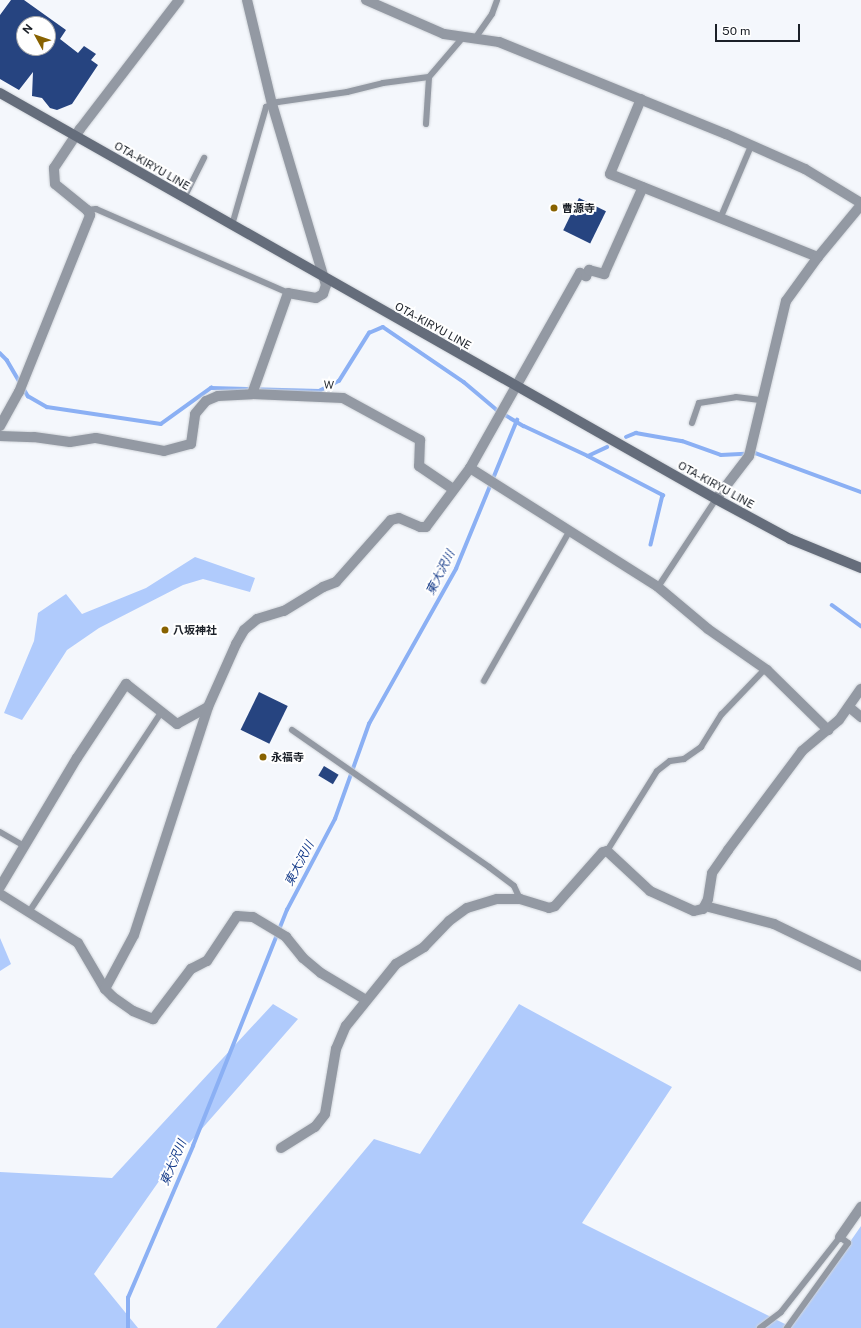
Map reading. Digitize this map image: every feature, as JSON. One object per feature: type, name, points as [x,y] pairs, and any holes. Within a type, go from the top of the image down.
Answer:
[{"type":"main road","name":"OTA-KIRYU LINE","points":[[0,94],[716,499],[790,539],[861,568]]},
{"type":"street","points":[[0,426],[20,390],[90,215],[87,210],[58,187],[53,179],[56,164],[75,136],[179,0]]},
{"type":"street","points":[[247,0],[272,104],[326,279],[325,290],[316,298],[288,293],[254,390]]},
{"type":"street","points":[[366,0],[444,34],[476,37],[499,42],[641,99],[805,169],[861,204],[818,257],[786,301],[750,452],[716,499]]},
{"type":"street","points":[[641,99],[610,174],[818,257]]},
{"type":"street","points":[[105,989],[134,935],[208,707],[236,644],[248,626],[262,616],[284,611],[323,587],[336,582],[344,576],[391,520],[399,518],[420,527],[426,527],[470,468],[580,273],[586,276],[589,270],[604,274],[644,187]]},
{"type":"street","name":"W","points":[[0,436],[34,436],[70,442],[96,438],[164,451],[191,444],[195,414],[201,406],[218,396],[254,390],[343,398],[420,440],[418,466],[453,489]]},
{"type":"street","points":[[470,468],[658,587],[708,629],[765,669],[828,730]]},
{"type":"street","points":[[0,887],[76,758],[126,684],[178,724],[208,707]]},
{"type":"street","points":[[705,906],[712,873],[728,850],[802,751],[828,730],[849,707],[861,689]]},
{"type":"street","points":[[849,707],[861,717]]},
{"type":"street","points":[[281,1148],[315,1127],[325,1114],[336,1049],[346,1026],[396,964],[424,948],[449,921],[466,908],[497,899],[520,899],[549,908],[555,906],[603,852],[607,851],[650,891],[694,911],[705,906],[774,924],[861,966]]},
{"type":"street","points":[[0,894],[78,943],[105,989],[133,1010],[153,1019],[191,969],[207,961],[237,916],[253,917],[286,936],[303,958],[321,974],[366,1000]]},
{"type":"street","points":[[840,1237],[861,1207]]},
{"type":"lane","points":[[476,37],[492,14],[497,0]]},
{"type":"lane","points":[[426,124],[429,77],[464,36]]},
{"type":"lane","points":[[232,225],[264,112],[272,104],[347,92],[383,83],[429,77]]},
{"type":"lane","points":[[720,219],[751,146]]},
{"type":"lane","points":[[184,198],[204,158]]},
{"type":"lane","points":[[87,210],[96,209],[288,293]]},
{"type":"lane","points":[[692,423],[699,403],[736,397],[762,400]]},
{"type":"lane","points":[[658,587],[716,499]]},
{"type":"lane","points":[[484,681],[569,532]]},
{"type":"lane","points":[[607,851],[657,771],[670,761],[684,759],[701,746],[722,714],[765,669]]},
{"type":"lane","points":[[29,912],[162,711]]},
{"type":"lane","points":[[292,730],[489,867],[514,886],[520,899]]},
{"type":"lane","points":[[0,832],[24,846]]},
{"type":"lane","points":[[760,1328],[781,1312],[840,1237],[848,1242],[788,1328]]},
{"type":"shaded area","points":[[195,557],[255,578],[250,592],[203,579],[183,585],[99,628],[67,650],[22,720],[4,713],[34,641],[38,613],[66,594],[82,614],[146,588]]},
{"type":"shaded area","points":[[0,938],[11,964],[0,971]]},
{"type":"shaded area","points":[[273,1004],[298,1019],[171,1164],[94,1274],[138,1328],[0,1328],[0,1172],[112,1178]]},
{"type":"shaded area","points":[[519,1004],[672,1087],[582,1223],[791,1327],[861,1226],[861,1328],[216,1328],[374,1139],[420,1154]]},
{"type":"building","points":[[11,0],[24,0],[46,16],[16,16],[16,56],[56,56],[56,23],[66,30],[60,39],[78,53],[84,46],[96,54],[91,60],[98,65],[72,104],[57,110],[50,108],[42,98],[32,96],[33,72],[19,90],[0,79],[0,15]]},
{"type":"building","points":[[579,198],[606,211],[590,244],[563,230]]},
{"type":"building","points":[[259,692],[288,706],[269,744],[241,730]]},
{"type":"building","points":[[324,766],[339,775],[333,784],[318,775]]},
{"type":"waterway","points":[[0,353],[7,360],[28,396],[47,407],[161,424],[211,388],[319,391],[339,381],[369,333],[383,327],[464,382],[497,410],[524,426],[588,456],[607,447]]},
{"type":"waterway","name":"東大沢川","points":[[128,1328],[128,1298],[193,1146],[287,910],[335,819],[369,724],[456,569],[517,420]]},
{"type":"waterway","points":[[626,437],[636,433],[682,441],[721,455],[755,453],[861,492]]},
{"type":"waterway","points":[[588,456],[663,495],[651,545]]},
{"type":"waterway","points":[[832,605],[861,626]]},
{"type":"place","name":"曹源寺","points":[[554,208]]},
{"type":"place","name":"八坂神社","points":[[165,630]]},
{"type":"place","name":"永福寺","points":[[263,757]]}]
